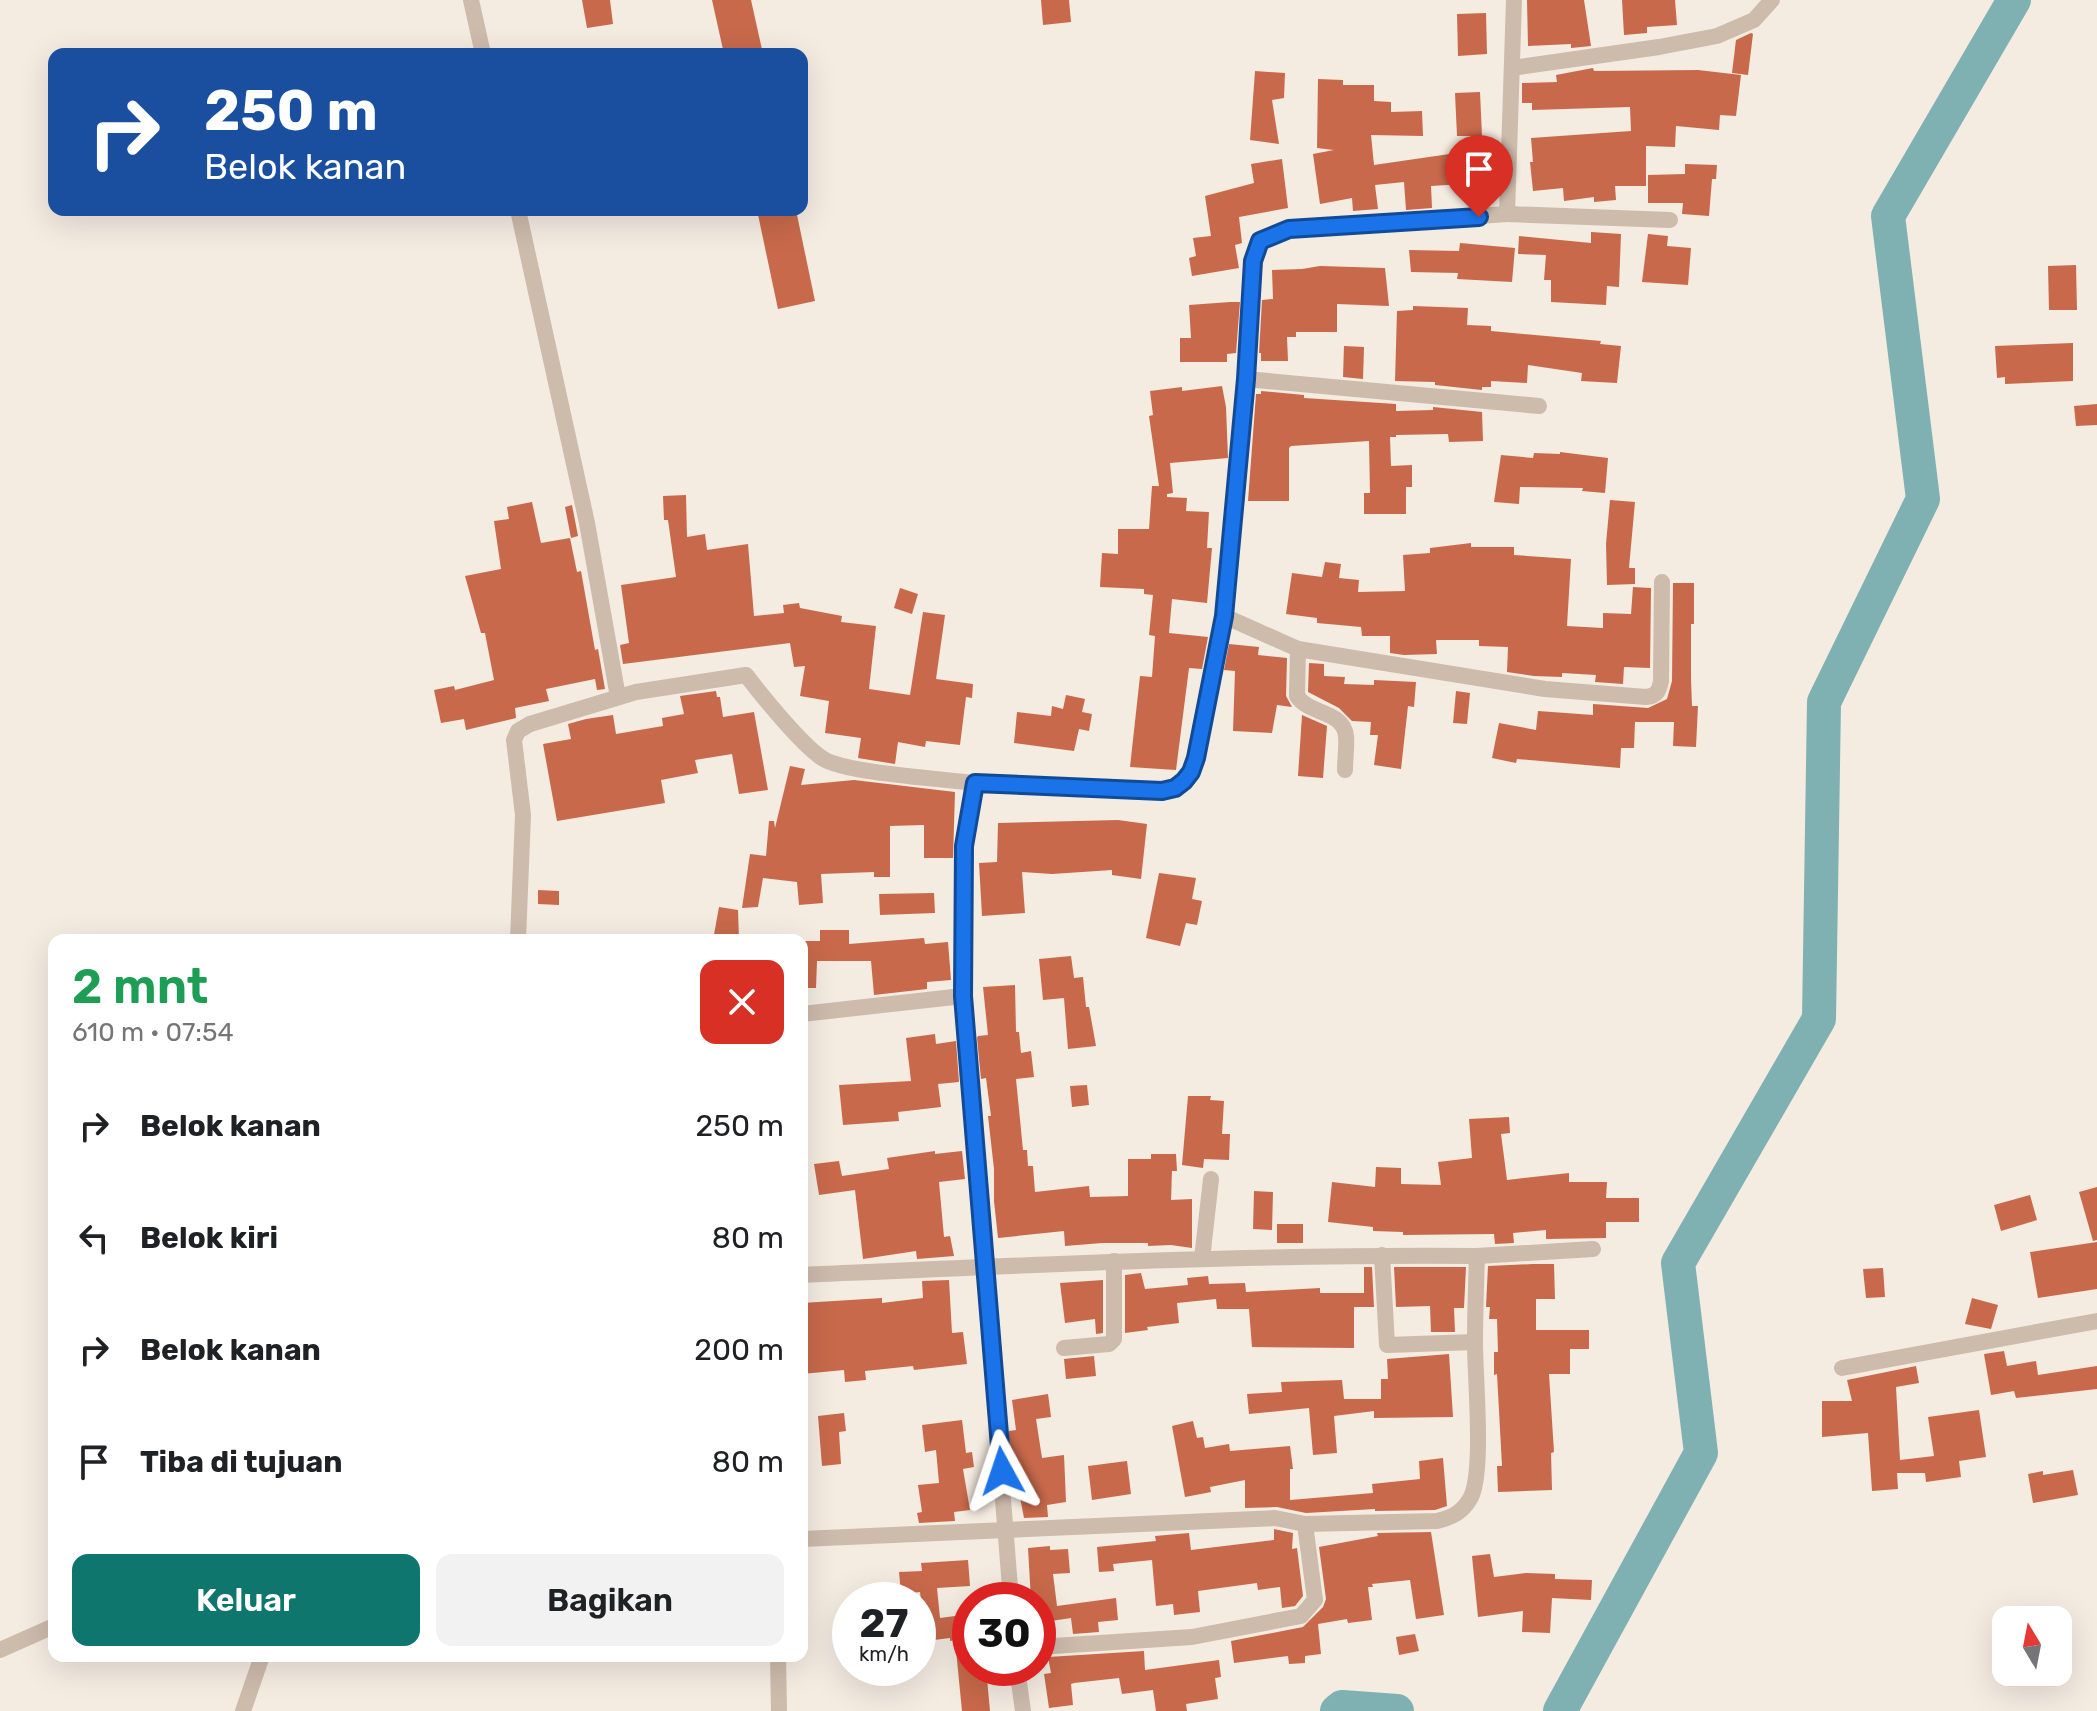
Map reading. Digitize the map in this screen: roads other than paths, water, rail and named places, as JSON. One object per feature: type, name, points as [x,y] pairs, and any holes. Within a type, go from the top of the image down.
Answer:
[{"type":"street","points":[[471,0],[482,48]]},
{"type":"street","points":[[1507,214],[1514,0]]},
{"type":"street","points":[[1512,68],[1717,36],[1754,20],[1772,0]]},
{"type":"street","points":[[518,934],[523,815],[513,744],[515,735],[530,724],[618,697],[746,675],[814,752],[829,762],[850,768],[975,783],[1146,792],[1175,788],[1191,772],[1196,758],[1224,616],[1246,379],[1253,261],[1260,241],[1289,229],[1507,214],[1670,220]]},
{"type":"street","points":[[519,216],[587,523],[618,697]]},
{"type":"street","points":[[1246,379],[1539,406]]},
{"type":"street","points":[[1224,616],[1298,649],[1545,689],[1654,696],[1659,691],[1661,681],[1662,582]]},
{"type":"street","points":[[1298,649],[1297,696],[1311,708],[1336,718],[1343,727],[1346,737],[1345,770]]},
{"type":"street","points":[[975,783],[964,846],[963,996],[1010,1582]]},
{"type":"street","points":[[808,1013],[963,996]]},
{"type":"street","points":[[1202,1259],[1211,1179]]},
{"type":"street","points":[[808,1275],[1114,1261],[1477,1256],[1593,1249]]},
{"type":"street","points":[[1382,1255],[1387,1345],[1475,1342]]},
{"type":"street","points":[[808,1539],[1275,1518],[1305,1524],[1437,1521],[1453,1517],[1472,1495],[1477,1463],[1477,1256]]},
{"type":"street","points":[[1064,1348],[1109,1344],[1114,1339],[1114,1261]]},
{"type":"street","points":[[1842,1368],[2097,1321]]},
{"type":"street","points":[[1056,1646],[1192,1637],[1301,1616],[1315,1600],[1305,1524]]},
{"type":"street","points":[[0,1650],[48,1629]]},
{"type":"street","points":[[243,1711],[260,1662]]},
{"type":"street","points":[[778,1662],[779,1711]]},
{"type":"street","points":[[1020,1686],[1023,1711]]},
{"type":"waterway","points":[[1560,1711],[1701,1453],[1678,1263],[1819,1019],[1824,702],[1923,499],[1888,216],[2014,0]]},
{"type":"waterway","points":[[1337,1711],[1342,1707],[1397,1711]]}]
